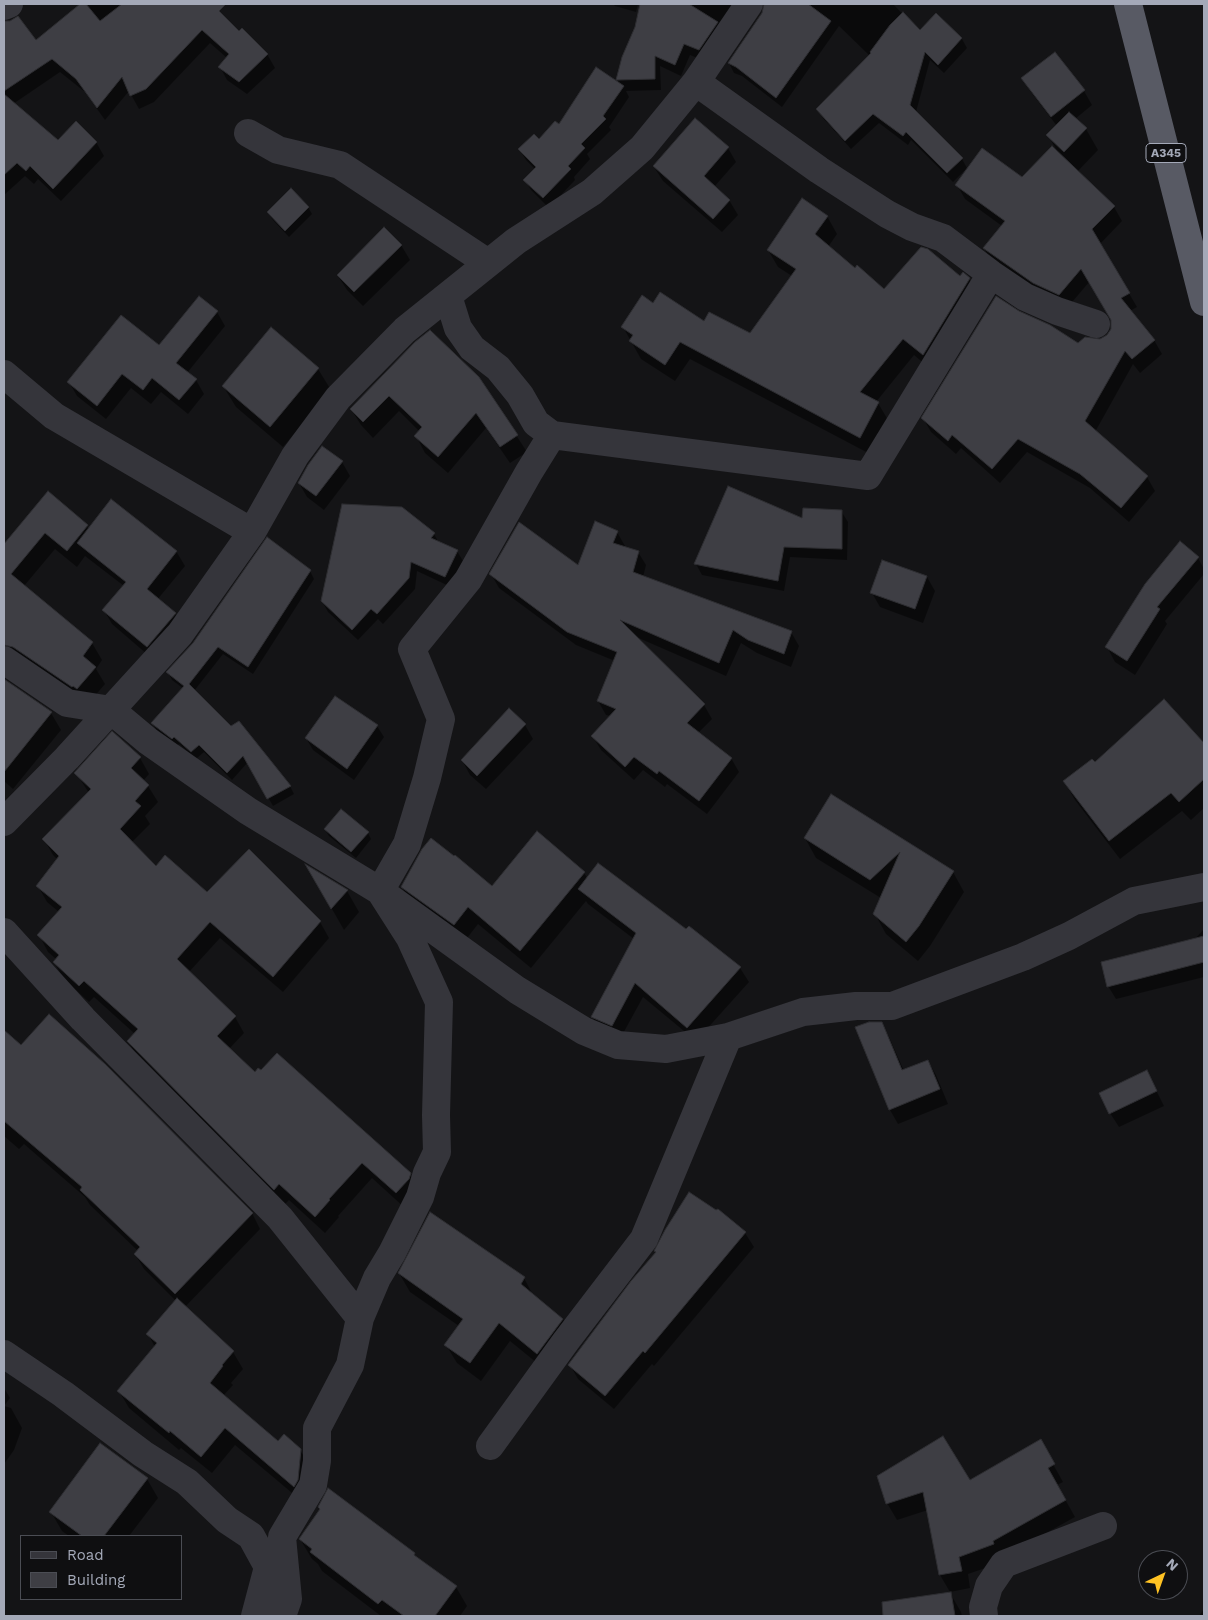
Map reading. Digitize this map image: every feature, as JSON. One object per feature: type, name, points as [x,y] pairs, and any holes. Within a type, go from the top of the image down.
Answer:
[{"type":"highway","name":"A345","points":[[1128,4],[1204,302]]},
{"type":"street","points":[[4,6],[9,4]]},
{"type":"street","points":[[4,822],[67,758],[180,634],[252,532],[295,456],[338,398],[405,330],[516,241],[592,192],[642,148],[696,82],[749,4]]},
{"type":"street","points":[[696,82],[819,170],[912,227],[944,238],[1025,297],[1056,311],[1096,324]]},
{"type":"street","points":[[248,133],[278,150],[340,165],[488,263]]},
{"type":"street","points":[[448,296],[458,328],[472,348],[498,368],[520,395],[536,423],[552,435],[868,476],[991,274]]},
{"type":"street","points":[[4,374],[54,416],[252,532]]},
{"type":"street","points":[[380,891],[407,844],[442,718],[412,649],[468,580],[552,435]]},
{"type":"street","points":[[4,660],[67,704],[111,710],[148,741],[248,811],[380,891],[517,990],[584,1031],[618,1045],[666,1049],[728,1037],[803,1012],[856,1006],[892,1006],[1023,957],[1069,936],[1134,901],[1204,887]]},
{"type":"street","points":[[282,1616],[288,1599],[282,1537],[313,1485],[317,1461],[316,1428],[350,1365],[360,1318],[377,1278],[392,1253],[420,1197],[427,1173],[437,1152],[439,1002],[410,938],[380,891]]},
{"type":"street","points":[[4,932],[83,1019],[280,1218],[360,1318]]},
{"type":"street","points":[[490,1446],[566,1341],[644,1239],[728,1037]]},
{"type":"street","points":[[4,1354],[282,1537]]},
{"type":"street","points":[[34,1374],[143,1454],[187,1482],[227,1520],[251,1536],[268,1567],[255,1616]]},
{"type":"street","points":[[984,1616],[989,1586],[1004,1564],[1103,1526]]},
{"type":"building","points":[[80,4],[86,4],[100,21],[122,4],[226,4],[219,11],[239,31],[242,28],[268,54],[239,82],[218,67],[229,54],[202,30],[146,89],[130,96],[122,77],[97,108],[76,79],[52,59],[4,91],[4,21],[10,21],[18,16],[36,40]]},
{"type":"building","points":[[640,4],[689,4],[718,22],[699,50],[684,44],[675,65],[655,56],[655,79],[616,80],[622,57],[635,27]]},
{"type":"building","points":[[764,4],[808,4],[831,21],[776,98],[728,63],[762,13]]},
{"type":"building","points":[[903,12],[920,30],[936,13],[962,38],[938,65],[925,52],[910,105],[963,158],[947,173],[906,132],[903,136],[873,114],[845,141],[816,109],[871,53],[890,25]]},
{"type":"building","points":[[1055,52],[1085,90],[1051,117],[1021,78]]},
{"type":"building","points":[[596,67],[624,86],[603,116],[606,119],[581,144],[585,148],[568,166],[571,169],[543,198],[523,180],[536,167],[518,149],[534,134],[539,139],[555,121],[559,124]]},
{"type":"building","points":[[4,94],[58,140],[76,121],[97,142],[53,189],[30,166],[26,171],[17,163],[4,175]]},
{"type":"building","points":[[1069,112],[1087,128],[1064,152],[1046,135]]},
{"type":"building","points":[[695,118],[729,147],[704,176],[730,200],[713,219],[653,166]]},
{"type":"building","points":[[1052,146],[1115,206],[1092,229],[1130,293],[1121,298],[1155,340],[1132,359],[1125,351],[1085,421],[1148,476],[1121,508],[1080,474],[1018,439],[992,469],[952,435],[948,441],[921,418],[996,296],[1019,311],[1050,325],[1078,343],[1085,337],[1100,339],[1107,335],[1111,329],[1111,320],[1081,269],[1059,295],[1033,283],[983,248],[1005,221],[955,185],[982,148],[1022,177]]},
{"type":"building","points":[[291,188],[309,207],[285,231],[267,212]]},
{"type":"building","points":[[802,198],[828,216],[815,234],[855,268],[857,265],[884,289],[921,247],[928,249],[960,276],[963,272],[970,278],[923,355],[903,339],[860,392],[879,402],[860,438],[680,342],[665,365],[629,341],[633,335],[621,327],[642,295],[653,303],[660,292],[704,321],[709,312],[750,333],[796,269],[767,250]]},
{"type":"building","points":[[384,227],[402,245],[354,292],[337,275]]},
{"type":"building","points":[[199,296],[218,311],[176,363],[197,379],[179,400],[152,378],[143,390],[122,374],[97,406],[67,382],[121,315],[159,345]]},
{"type":"building","points":[[271,327],[319,368],[270,427],[222,386]]},
{"type":"building","points":[[430,330],[479,377],[518,435],[500,447],[476,413],[438,457],[414,436],[422,427],[389,396],[363,422],[350,409],[415,342]]},
{"type":"building","points":[[322,446],[343,461],[316,496],[298,483]]},
{"type":"building","points":[[728,486],[802,518],[803,508],[842,510],[842,549],[784,547],[778,581],[694,564]]},
{"type":"building","points":[[48,491],[88,525],[67,551],[45,533],[11,574],[93,642],[83,656],[96,667],[77,689],[13,647],[4,645],[4,544]]},
{"type":"building","points":[[111,499],[177,551],[147,589],[176,613],[147,647],[102,610],[126,582],[77,543]]},
{"type":"building","points":[[342,504],[402,507],[435,533],[431,538],[458,550],[445,577],[411,562],[409,578],[377,614],[371,609],[352,630],[321,601]]},
{"type":"building","points":[[595,521],[618,531],[613,543],[639,551],[633,572],[792,631],[784,654],[748,640],[733,630],[719,663],[620,620],[705,704],[687,723],[732,758],[699,801],[659,771],[657,774],[634,757],[625,767],[591,736],[616,709],[597,701],[617,652],[567,632],[489,574],[519,522],[578,565]]},
{"type":"building","points":[[267,537],[311,570],[248,667],[218,647],[189,684],[231,726],[239,721],[291,786],[267,799],[243,756],[227,773],[199,745],[191,752],[174,737],[172,739],[151,723],[184,686],[166,672],[193,643]]},
{"type":"building","points":[[1180,541],[1199,557],[1157,607],[1160,609],[1127,661],[1105,647],[1145,584]]},
{"type":"building","points":[[882,560],[927,576],[915,609],[870,593]]},
{"type":"building","points":[[4,679],[52,712],[4,772]]},
{"type":"building","points":[[335,696],[378,725],[347,769],[305,738]]},
{"type":"building","points":[[1164,699],[1204,743],[1204,779],[1179,802],[1171,793],[1109,841],[1063,781],[1092,759],[1095,762]]},
{"type":"building","points":[[509,708],[526,724],[477,776],[461,760]]},
{"type":"building","points":[[112,731],[141,757],[131,768],[149,785],[135,801],[141,806],[120,829],[156,866],[165,855],[207,892],[249,849],[321,921],[273,977],[210,922],[177,959],[236,1016],[217,1036],[255,1072],[258,1068],[261,1070],[277,1053],[411,1173],[409,1179],[396,1193],[362,1163],[315,1217],[279,1184],[274,1190],[127,1041],[138,1029],[84,981],[79,986],[53,962],[59,955],[37,935],[62,907],[36,886],[59,856],[42,839],[91,789],[74,773]]},
{"type":"building","points":[[831,794],[954,871],[919,926],[906,942],[873,914],[900,852],[870,880],[804,838]]},
{"type":"building","points":[[341,809],[369,832],[351,852],[324,829]]},
{"type":"building","points":[[537,831],[585,872],[520,951],[468,907],[454,925],[401,887],[422,849],[431,838],[492,886]]},
{"type":"building","points":[[598,863],[686,929],[689,926],[741,967],[687,1028],[635,983],[612,1026],[591,1017],[636,933],[578,889]]},
{"type":"building","points":[[305,864],[348,890],[331,909]]},
{"type":"building","points":[[1204,936],[1204,962],[1107,987],[1101,962]]},
{"type":"building","points":[[49,1014],[105,1064],[253,1213],[175,1294],[134,1254],[140,1247],[80,1190],[82,1187],[4,1121],[4,1030],[21,1045]]},
{"type":"building","points":[[869,1022],[882,1022],[902,1070],[928,1060],[940,1089],[889,1110],[855,1027]]},
{"type":"building","points":[[1147,1070],[1157,1091],[1109,1114],[1099,1093]]},
{"type":"building","points":[[689,1192],[716,1210],[718,1209],[746,1232],[645,1353],[643,1351],[605,1396],[568,1365],[631,1281],[656,1252],[654,1251],[665,1230]]},
{"type":"building","points":[[430,1212],[525,1277],[521,1284],[563,1319],[537,1354],[499,1323],[470,1363],[444,1345],[463,1319],[398,1273]]},
{"type":"building","points":[[177,1298],[234,1351],[210,1383],[278,1441],[284,1434],[301,1449],[298,1480],[294,1487],[225,1428],[201,1457],[117,1391],[157,1343],[146,1334]]},
{"type":"building","points":[[943,1436],[970,1480],[1041,1439],[1055,1464],[1048,1468],[1066,1500],[993,1541],[994,1544],[959,1557],[962,1571],[939,1575],[923,1492],[886,1504],[877,1476]]},
{"type":"building","points":[[100,1443],[148,1478],[105,1535],[81,1535],[49,1512]]},
{"type":"building","points":[[328,1488],[457,1586],[435,1616],[404,1616],[382,1600],[378,1604],[310,1552],[312,1549],[299,1539],[320,1509],[318,1507]]},
{"type":"building","points":[[951,1592],[955,1616],[883,1616],[882,1602]]}]
